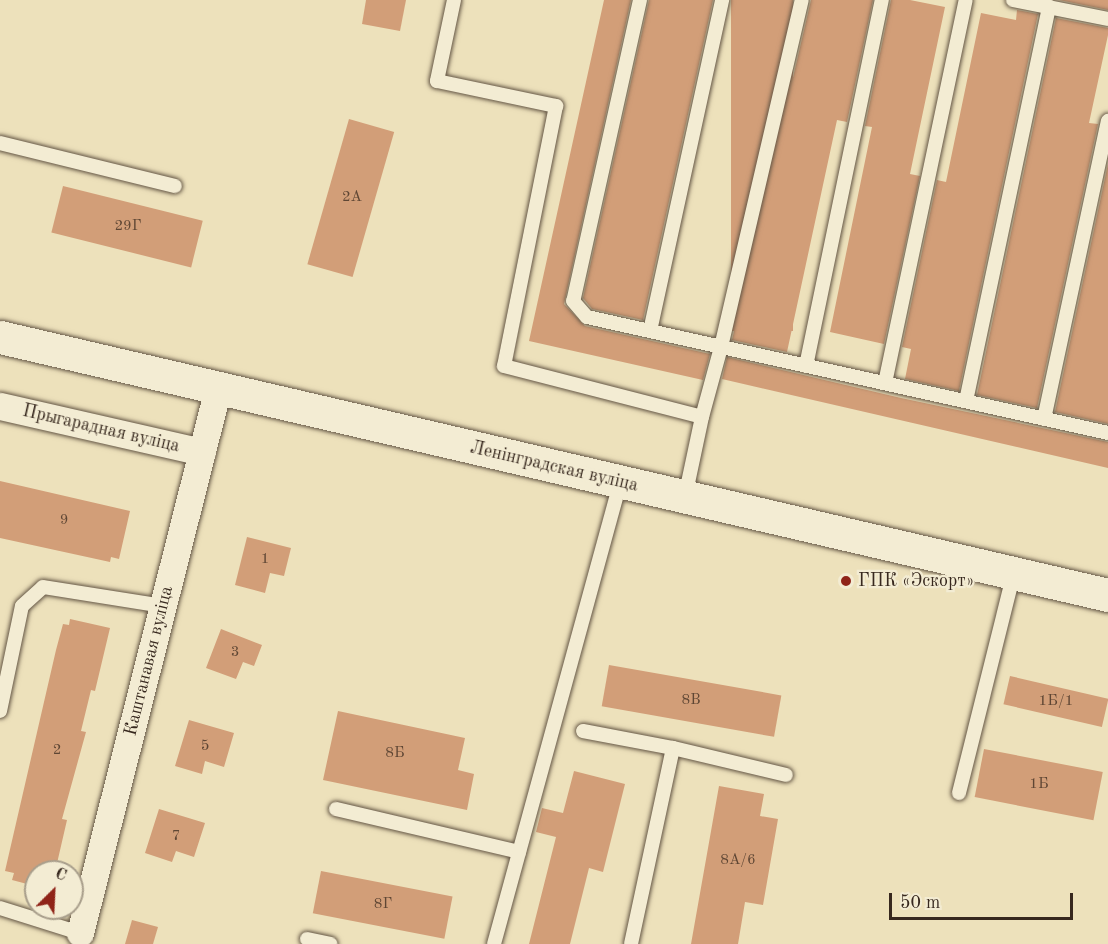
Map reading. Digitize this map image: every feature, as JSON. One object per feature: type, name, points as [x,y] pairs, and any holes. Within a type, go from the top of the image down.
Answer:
[{"type":"main road","name":"Ленінградская вуліца","points":[[0,336],[1108,595]]},
{"type":"street","name":"Каштанавая вуліца","points":[[80,933],[218,388]]},
{"type":"street","name":"Прыгарадная вуліца","points":[[0,406],[202,452]]},
{"type":"lane","points":[[454,0],[437,81],[556,106],[504,366],[702,417]]},
{"type":"lane","points":[[640,0],[573,302],[587,317],[1108,433]]},
{"type":"lane","points":[[650,331],[722,0]]},
{"type":"lane","points":[[685,497],[802,0]]},
{"type":"lane","points":[[806,366],[882,0]]},
{"type":"lane","points":[[885,383],[966,0]]},
{"type":"lane","points":[[1013,0],[1108,19]]},
{"type":"lane","points":[[966,401],[1049,7]]},
{"type":"lane","points":[[1044,419],[1108,121]]},
{"type":"lane","points":[[0,142],[175,186]]},
{"type":"lane","points":[[494,944],[620,482]]},
{"type":"lane","points":[[959,793],[1014,573]]},
{"type":"lane","points":[[0,711],[22,606],[43,587],[163,606]]},
{"type":"lane","points":[[583,731],[673,748],[786,775]]},
{"type":"lane","points":[[631,944],[673,748]]},
{"type":"lane","points":[[336,809],[519,852]]},
{"type":"lane","points":[[0,908],[80,933]]},
{"type":"lane","points":[[307,939],[330,944]]},
{"type":"building","points":[[366,0],[406,0],[400,31],[362,24]]},
{"type":"building","points":[[604,0],[631,0],[564,304],[585,326],[710,354],[703,380],[529,341]]},
{"type":"building","points":[[649,0],[713,0],[643,320],[592,309],[583,298]]},
{"type":"building","points":[[731,0],[793,0],[793,331],[731,331]]},
{"type":"building","points":[[811,0],[873,0],[847,122],[837,120],[787,352],[732,340]]},
{"type":"building","points":[[891,0],[910,0],[945,7],[910,174],[920,176],[884,344],[830,332],[872,127],[865,126]]},
{"type":"building","points":[[1059,0],[1108,0],[1108,10]]},
{"type":"building","points":[[1017,10],[1038,14],[959,391],[905,379],[911,349],[902,347],[937,180],[946,182],[981,13],[1016,20]]},
{"type":"building","points":[[1056,18],[1108,28],[1108,35],[1089,123],[1098,124],[1037,408],[977,395]]},
{"type":"building","points":[[349,119],[394,132],[353,277],[307,264]]},
{"type":"building","points":[[1108,164],[1108,424],[1055,412]]},
{"type":"building","points":[[63,186],[203,221],[191,267],[51,233]]},
{"type":"building","points":[[727,357],[901,398],[1108,442],[1108,468],[722,379]]},
{"type":"building","points":[[0,481],[130,511],[119,559],[111,557],[110,562],[0,538]]},
{"type":"building","points":[[247,537],[291,548],[284,576],[270,573],[265,593],[235,585]]},
{"type":"building","points":[[70,619],[110,628],[95,691],[91,690],[81,731],[86,732],[62,819],[67,820],[58,860],[24,860],[24,883],[12,880],[14,873],[5,871],[56,650],[63,624],[69,625]]},
{"type":"building","points":[[221,629],[262,645],[254,666],[243,662],[236,679],[206,668]]},
{"type":"building","points":[[609,665],[781,695],[774,737],[602,706]]},
{"type":"building","points":[[1010,676],[1108,699],[1102,727],[1003,704]]},
{"type":"building","points":[[338,711],[465,738],[458,770],[474,774],[467,810],[323,780]]},
{"type":"building","points":[[189,720],[234,733],[224,767],[205,761],[202,774],[175,766]]},
{"type":"building","points":[[984,749],[1103,772],[1093,820],[975,797]]},
{"type":"building","points":[[574,771],[625,784],[603,872],[589,868],[570,944],[529,944],[556,837],[536,832],[542,808],[563,813]]},
{"type":"building","points":[[719,786],[764,794],[760,816],[778,819],[763,905],[745,902],[738,944],[691,944]]},
{"type":"building","points":[[159,809],[205,823],[194,857],[176,851],[172,862],[145,853]]},
{"type":"building","points":[[321,871],[453,897],[444,939],[313,913]]},
{"type":"building","points":[[132,920],[158,927],[153,944],[125,944]]},
{"type":"place","name":"ГПК «Эскорт»","points":[[846,581]]}]
